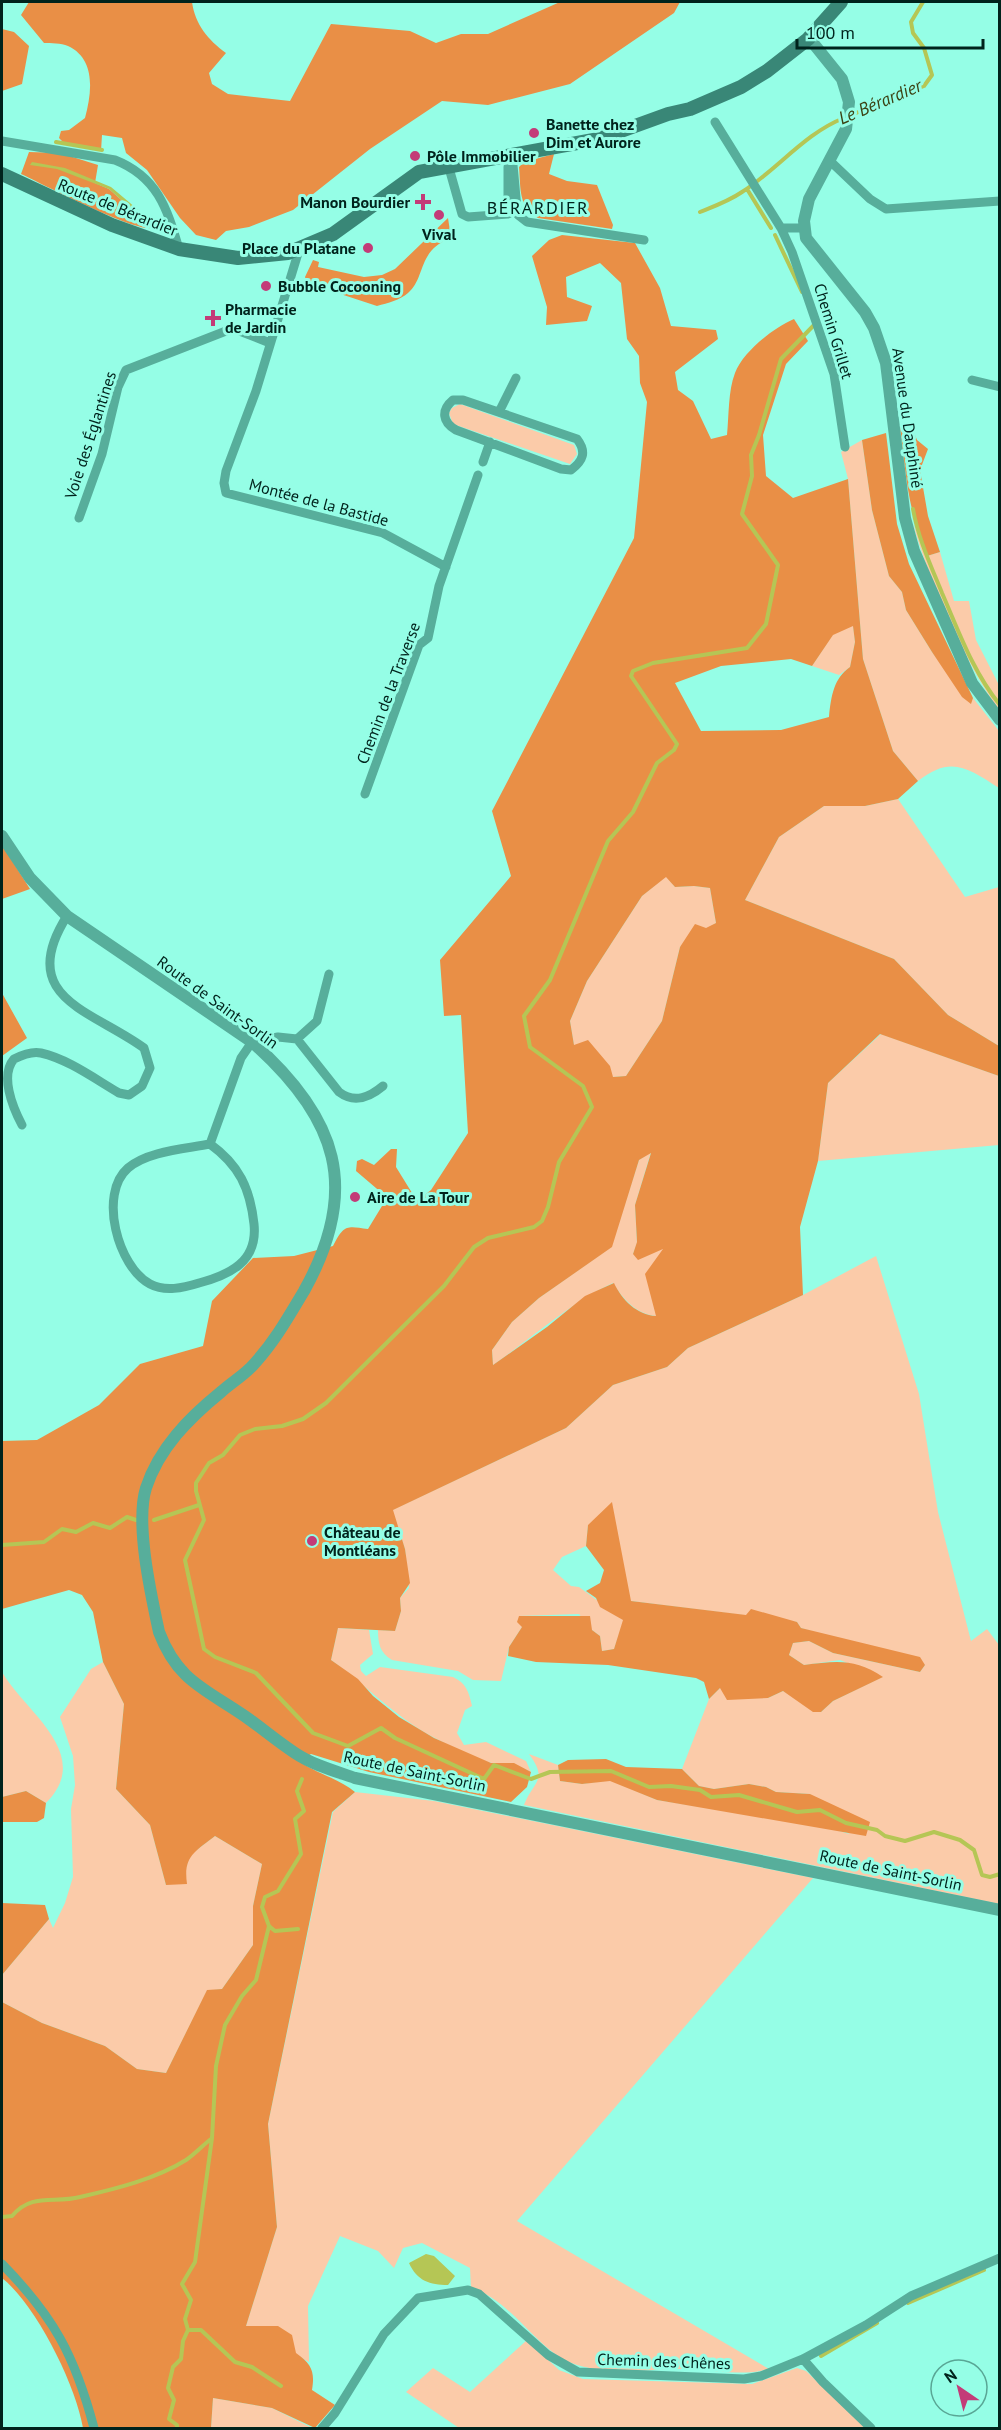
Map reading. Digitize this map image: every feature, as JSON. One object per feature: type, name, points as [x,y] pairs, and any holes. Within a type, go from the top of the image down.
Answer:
[{"type":"main road","name":"Route de Bérardier","points":[[2,174],[112,225],[179,249],[238,258],[275,256],[299,250],[342,228],[419,172],[599,139],[668,114],[690,109],[741,87],[767,71],[809,38],[841,2]]},
{"type":"street","points":[[781,228],[804,228],[809,199],[846,129],[849,102],[842,79],[809,38]]},
{"type":"street","name":"Chemin Grillet","points":[[715,122],[781,228],[828,351],[834,374],[845,447]]},
{"type":"street","points":[[2,141],[115,160],[138,172],[166,206],[179,249]]},
{"type":"street","points":[[448,168],[464,216],[508,214],[509,155]]},
{"type":"street","points":[[509,155],[518,215],[526,222],[644,240]]},
{"type":"street","points":[[829,160],[870,199],[886,209],[999,201]]},
{"type":"street","name":"Avenue du Dauphiné","points":[[804,228],[810,244],[865,312],[874,327],[886,363],[905,518],[914,551],[972,683],[999,720]]},
{"type":"street","name":"Montée de la Bastide","points":[[299,250],[256,391],[226,471],[224,483],[226,493],[383,533],[446,567]]},
{"type":"street","name":"Voie des Églantines","points":[[79,518],[102,454],[118,387],[126,370],[226,331],[237,330],[270,343]]},
{"type":"street","points":[[499,412],[516,378]]},
{"type":"street","points":[[972,381],[999,387]]},
{"type":"street","points":[[453,400],[463,400],[499,412],[577,439],[583,450],[583,458],[571,470],[561,469],[490,442],[451,427],[446,422],[444,410],[453,400]]},
{"type":"street","points":[[483,462],[490,442]]},
{"type":"street","points":[[446,567],[478,475]]},
{"type":"street","name":"Chemin de la Traverse","points":[[365,794],[419,645],[428,638],[446,567]]},
{"type":"street","name":"Route de Saint-Sorlin","points":[[2,836],[30,878],[67,916],[252,1042],[295,1085],[314,1116],[334,1165],[336,1208],[325,1250],[282,1328],[254,1364],[182,1428],[164,1451],[145,1490],[143,1530],[159,1632],[165,1648],[183,1673],[199,1688],[243,1715],[296,1754],[322,1767],[355,1778],[999,1910]]},
{"type":"street","points":[[22,1125],[9,1101],[2,1079],[9,1063],[19,1056],[39,1053],[119,1093],[129,1095],[142,1086],[150,1068],[144,1048],[81,1012],[64,995],[50,973],[48,958],[67,916]]},
{"type":"street","points":[[297,1039],[317,1021],[329,974]]},
{"type":"street","points":[[210,1144],[241,1058],[252,1042],[278,1037],[297,1039],[339,1092],[347,1097],[370,1097],[383,1086]]},
{"type":"street","points":[[210,1144],[234,1164],[241,1176],[254,1224],[251,1250],[237,1269],[224,1276],[185,1287],[158,1288],[140,1277],[124,1257],[114,1209],[114,1191],[117,1182],[137,1161],[210,1144]]},
{"type":"street","name":"Chemin des Chênes","points":[[322,2428],[335,2413],[384,2334],[418,2298],[468,2290],[479,2294],[548,2355],[578,2372],[744,2379],[761,2376],[804,2359],[866,2325],[911,2296],[999,2258]]},
{"type":"street","points":[[2,2264],[32,2295],[59,2333],[74,2365],[94,2428]]},
{"type":"street","points":[[804,2359],[871,2428]]},
{"type":"shaded area","points":[[29,2],[192,2],[203,31],[226,53],[209,73],[212,84],[228,94],[290,101],[331,24],[410,31],[436,43],[461,34],[488,34],[560,2],[680,2],[674,13],[570,84],[488,105],[442,101],[370,149],[293,210],[249,227],[226,231],[216,240],[196,235],[180,218],[147,170],[126,153],[122,138],[102,135],[101,151],[64,143],[59,138],[61,131],[69,130],[85,118],[90,77],[88,68],[77,52],[65,45],[44,43],[21,15]]},
{"type":"shaded area","points":[[2,29],[14,32],[29,46],[22,84],[2,91]]},
{"type":"shaded area","points":[[29,152],[60,153],[98,165],[95,183],[109,189],[153,228],[127,223],[109,216],[21,174]]},
{"type":"shaded area","points":[[554,154],[549,174],[567,181],[597,185],[613,225],[612,229],[538,218],[527,208],[522,196],[519,167],[524,162]]},
{"type":"shaded area","points":[[32,162],[65,168],[111,187],[155,224],[153,228],[109,189],[57,169],[30,165]]},
{"type":"shaded area","points":[[448,218],[451,238],[432,250],[414,287],[398,299],[377,306],[307,283],[305,277],[313,260],[319,262],[318,267],[364,277],[382,275],[395,269]]},
{"type":"shaded area","points":[[562,235],[635,243],[660,288],[671,326],[716,330],[718,339],[675,372],[678,390],[693,401],[711,439],[727,435],[730,396],[735,373],[752,349],[777,328],[794,319],[808,341],[786,364],[763,435],[766,476],[793,498],[848,479],[863,659],[893,751],[918,781],[898,799],[865,806],[824,806],[779,837],[745,900],[894,959],[948,1015],[999,1046],[999,1076],[880,1034],[828,1083],[818,1161],[800,1227],[803,1295],[688,1348],[667,1367],[613,1385],[566,1428],[393,1510],[405,1549],[410,1583],[400,1598],[401,1611],[395,1631],[338,1628],[331,1660],[358,1679],[373,1696],[399,1717],[434,1738],[491,1763],[514,1763],[531,1772],[527,1787],[511,1802],[369,1772],[311,1754],[299,1761],[355,1792],[332,1812],[268,2124],[277,2227],[246,2326],[278,2326],[292,2335],[296,2353],[306,2361],[311,2369],[312,2390],[335,2405],[315,2428],[272,2408],[213,2398],[211,2428],[83,2428],[72,2390],[53,2347],[28,2307],[2,2278],[2,2002],[42,2023],[105,2046],[137,2069],[166,2073],[207,1990],[222,1989],[253,1945],[253,1906],[262,1864],[215,1836],[196,1851],[189,1861],[187,1884],[166,1885],[150,1825],[116,1789],[124,1704],[103,1662],[93,1612],[82,1595],[69,1590],[2,1609],[2,1441],[37,1440],[99,1405],[140,1364],[203,1346],[212,1301],[253,1258],[294,1256],[333,1246],[343,1230],[347,1228],[368,1229],[382,1206],[383,1194],[356,1171],[357,1161],[362,1159],[374,1165],[391,1149],[397,1149],[396,1167],[417,1201],[431,1190],[468,1133],[461,1015],[444,1016],[440,960],[511,876],[492,811],[634,538],[647,402],[640,383],[639,356],[627,339],[621,283],[600,263],[566,277],[567,297],[592,306],[587,321],[546,325],[547,307],[532,256],[549,240]],"holes":[[[853,626],[855,642],[850,667],[840,676],[834,688],[829,717],[781,730],[701,731],[675,683],[721,666],[791,659],[812,666],[833,635]],[[666,877],[675,887],[710,888],[716,923],[706,928],[695,924],[680,947],[662,1021],[626,1076],[613,1077],[610,1066],[588,1040],[574,1045],[570,1021],[587,981],[642,896]],[[651,1153],[635,1205],[637,1242],[633,1254],[638,1260],[663,1249],[645,1274],[656,1316],[636,1310],[621,1295],[614,1283],[585,1296],[547,1327],[493,1365],[492,1350],[512,1322],[539,1298],[612,1247],[639,1160]]]},
{"type":"shaded area","points":[[460,404],[574,445],[577,454],[570,464],[453,424],[449,413],[452,408]]},
{"type":"shaded area","points":[[911,425],[917,440],[928,449],[920,470],[928,516],[940,552],[927,556],[912,508],[904,461],[900,427]]},
{"type":"shaded area","points":[[886,433],[897,524],[909,564],[973,698],[971,704],[962,697],[932,652],[906,610],[902,592],[889,576],[872,510],[862,440]]},
{"type":"shaded area","points":[[862,440],[872,510],[889,576],[902,592],[906,610],[932,652],[971,703],[973,698],[999,731],[999,788],[959,767],[940,768],[918,781],[893,751],[863,659],[848,479],[841,452]]},
{"type":"shaded area","points":[[913,524],[927,556],[940,552],[954,601],[969,601],[976,640],[999,685],[999,710],[973,669],[949,620],[928,570]]},
{"type":"shaded area","points":[[853,625],[855,642],[850,667],[839,675],[812,666],[833,634]]},
{"type":"shaded area","points":[[898,799],[965,897],[999,887],[999,1046],[948,1015],[894,959],[745,900],[779,837],[824,806],[865,806]]},
{"type":"shaded area","points":[[2,845],[30,889],[2,899]]},
{"type":"shaded area","points":[[666,876],[675,887],[710,888],[716,923],[680,947],[662,1021],[626,1076],[613,1077],[574,1045],[570,1021],[587,981],[642,896]]},
{"type":"shaded area","points":[[2,993],[27,1038],[2,1056]]},
{"type":"shaded area","points":[[881,1034],[999,1076],[999,1145],[818,1161],[828,1083]]},
{"type":"shaded area","points":[[651,1152],[635,1205],[637,1243],[633,1254],[664,1248],[656,1316],[636,1309],[621,1295],[613,1283],[567,1310],[493,1365],[492,1350],[512,1322],[539,1298],[611,1247],[639,1160]]},
{"type":"shaded area","points":[[876,1256],[919,1394],[938,1512],[971,1641],[987,1629],[999,1645],[999,1904],[524,1805],[539,1776],[529,1754],[558,1765],[560,1781],[582,1784],[610,1780],[657,1800],[823,1826],[849,1834],[810,1794],[776,1792],[766,1787],[749,1784],[714,1789],[699,1786],[682,1769],[709,1699],[720,1688],[768,1698],[783,1691],[821,1712],[833,1701],[882,1677],[840,1660],[804,1665],[789,1655],[793,1643],[809,1641],[833,1653],[920,1672],[925,1665],[801,1628],[797,1622],[631,1601],[588,1525],[586,1546],[562,1557],[553,1570],[571,1586],[579,1587],[624,1620],[614,1649],[602,1651],[600,1636],[579,1614],[519,1616],[522,1627],[509,1647],[501,1681],[473,1680],[458,1671],[392,1660],[382,1651],[379,1644],[378,1630],[395,1631],[401,1611],[400,1598],[409,1588],[405,1549],[392,1510],[566,1428],[613,1385],[667,1367],[688,1348],[803,1295]]},
{"type":"shaded area","points":[[612,1502],[631,1601],[746,1615],[751,1609],[797,1622],[801,1628],[920,1657],[925,1665],[920,1672],[833,1653],[809,1641],[793,1643],[789,1655],[804,1665],[845,1662],[863,1667],[883,1677],[833,1701],[821,1712],[813,1712],[783,1691],[768,1698],[727,1700],[720,1688],[709,1699],[704,1682],[696,1678],[608,1665],[536,1662],[508,1656],[509,1647],[522,1627],[517,1622],[519,1616],[590,1616],[592,1630],[600,1636],[602,1651],[614,1649],[623,1620],[600,1607],[596,1598],[586,1591],[600,1583],[604,1570],[586,1546],[588,1525]]},
{"type":"shaded area","points":[[338,1628],[369,1630],[373,1654],[360,1665],[361,1671],[366,1676],[380,1667],[457,1679],[466,1688],[472,1706],[465,1710],[457,1733],[464,1745],[486,1742],[526,1761],[531,1772],[514,1765],[492,1763],[470,1756],[406,1720],[331,1660]]},
{"type":"shaded area","points":[[103,1662],[124,1704],[116,1789],[150,1825],[166,1885],[185,1871],[190,1855],[215,1836],[262,1864],[253,1906],[253,1945],[222,1989],[207,1991],[166,2073],[137,2069],[105,2046],[42,2023],[2,2002],[2,1975],[49,1919],[53,1928],[65,1903],[73,1877],[71,1809],[75,1785],[73,1756],[60,1717],[91,1669]]},
{"type":"shaded area","points":[[2,1672],[51,1734],[59,1750],[63,1767],[59,1785],[46,1803],[26,1791],[2,1797]]},
{"type":"shaded area","points":[[606,1759],[626,1767],[682,1769],[699,1786],[714,1789],[749,1784],[766,1787],[776,1792],[810,1794],[870,1822],[866,1836],[657,1800],[610,1781],[582,1784],[560,1781],[558,1765],[568,1760]]},
{"type":"shaded area","points":[[26,1791],[46,1803],[44,1818],[37,1822],[2,1822],[2,1797]]},
{"type":"shaded area","points":[[355,1792],[434,1801],[813,1878],[517,2221],[769,2369],[740,2373],[692,2369],[624,2371],[590,2368],[575,2364],[549,2350],[496,2301],[471,2288],[470,2268],[422,2243],[403,2248],[394,2268],[378,2251],[340,2236],[308,2306],[309,2362],[246,2326],[277,2227],[268,2124],[333,1812]]},
{"type":"shaded area","points":[[2,1903],[45,1905],[49,1919],[2,1975]]},
{"type":"shaded area","points":[[426,2254],[434,2256],[455,2276],[448,2285],[425,2281],[412,2269],[409,2263]]},
{"type":"shaded area","points":[[527,2340],[559,2370],[583,2379],[752,2384],[797,2368],[806,2371],[866,2428],[459,2428],[406,2392],[433,2368],[470,2392]]},
{"type":"shaded area","points":[[213,2398],[272,2408],[312,2428],[211,2428]]},
{"type":"waterway","name":"Le Bérardier","points":[[851,115],[924,86],[932,75],[924,48],[913,33],[911,22],[923,2]]},
{"type":"waterway","name":"Le Bérardier","points":[[700,212],[742,192],[804,142],[844,118]]},
{"type":"waterway","points":[[56,142],[102,150]]},
{"type":"waterway","points":[[747,189],[771,228]]},
{"type":"waterway","points":[[775,235],[802,292]]},
{"type":"waterway","points":[[815,324],[781,359],[751,455],[752,476],[742,514],[778,565],[766,624],[747,648],[653,663],[633,671],[631,676],[677,744],[674,750],[657,763],[633,812],[608,841],[550,980],[524,1016],[530,1047],[583,1086],[592,1107],[559,1162],[548,1207],[542,1221],[534,1227],[488,1238],[474,1247],[444,1286],[326,1403],[303,1419],[282,1426],[255,1429],[240,1435],[223,1455],[209,1463],[196,1483],[204,1520],[185,1560],[204,1649],[215,1657],[256,1673],[313,1733],[348,1746],[381,1728],[395,1738],[484,1779],[494,1765],[531,1779],[550,1772],[611,1771],[649,1787],[671,1786],[700,1790],[711,1797],[739,1795],[797,1812],[820,1810],[846,1823],[877,1830],[885,1836],[905,1841],[934,1832],[960,1840],[974,1850],[982,1875],[990,1877],[1000,1874]]},
{"type":"waterway","points":[[913,509],[925,552],[961,637],[982,679],[1000,705]]},
{"type":"waterway","points":[[154,1520],[199,1505]]},
{"type":"waterway","points":[[2,1545],[44,1542],[62,1529],[76,1532],[93,1523],[110,1528],[127,1517],[136,1520]]},
{"type":"waterway","points":[[177,2428],[177,2425],[169,2419],[174,2400],[168,2388],[173,2367],[181,2359],[183,2341],[188,2330],[185,2319],[191,2300],[182,2284],[195,2262],[212,2138],[216,2066],[225,2025],[242,1996],[256,1980],[269,1926],[262,1907],[265,1897],[278,1891],[301,1854],[295,1819],[304,1811],[297,1791],[302,1779]]},
{"type":"waterway","points":[[269,1926],[275,1931],[298,1929]]},
{"type":"waterway","points":[[2,2217],[12,2216],[27,2204],[35,2201],[80,2197],[149,2178],[186,2160],[211,2139]]},
{"type":"waterway","points":[[908,2303],[984,2270]]},
{"type":"waterway","points":[[821,2356],[877,2323]]},
{"type":"waterway","points":[[188,2330],[201,2330],[235,2362],[252,2367],[281,2386]]},
{"type":"place","name":"Banette chez Dim et Aurore","points":[[534,133]]},
{"type":"place","name":"Pôle Immobilier","points":[[415,156]]},
{"type":"place","name":"Manon Bourdier","points":[[423,202]]},
{"type":"place","name":"Vival","points":[[439,215]]},
{"type":"place","name":"Place du Platane","points":[[368,248]]},
{"type":"place","name":"Bubble Cocooning","points":[[266,286]]},
{"type":"place","name":"Pharmacie de Jardin","points":[[213,318]]},
{"type":"place","name":"Aire de La Tour","points":[[355,1197]]},
{"type":"place","name":"Château de Montléans","points":[[312,1541]]},
{"type":"district","name":"BÉRARDIER","points":[[538,208]]}]
